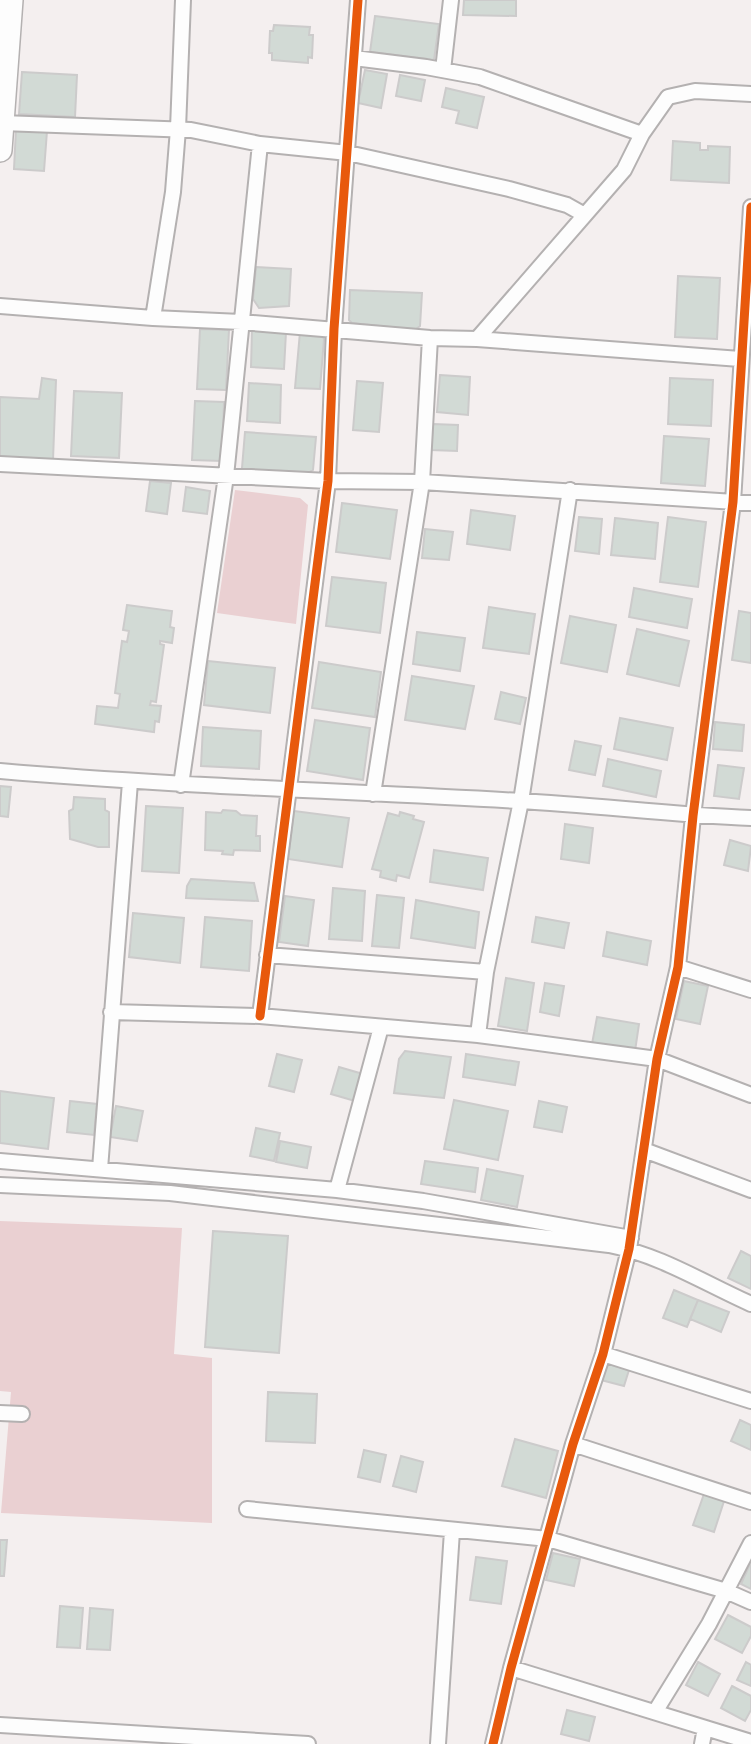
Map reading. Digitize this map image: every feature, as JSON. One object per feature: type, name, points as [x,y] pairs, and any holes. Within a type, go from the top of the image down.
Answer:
[{"type":"main road","points":[[0,150],[11,0]]},
{"type":"street","points":[[153,318],[173,192],[183,0]]},
{"type":"street","points":[[260,1016],[328,481],[334,329],[358,0]]},
{"type":"street","points":[[443,70],[452,0]]},
{"type":"street","points":[[354,58],[481,77],[642,134]]},
{"type":"street","points":[[477,339],[624,170],[642,134],[668,97],[695,91],[751,94]]},
{"type":"street","points":[[2,123],[178,129],[260,144],[348,153],[509,189],[567,205],[583,215]]},
{"type":"street","points":[[181,785],[226,477],[260,144]]},
{"type":"street","points":[[493,1744],[511,1668],[573,1444],[603,1353],[630,1243],[657,1059],[678,967],[693,816],[733,502],[751,207]]},
{"type":"street","points":[[0,306],[740,359]]},
{"type":"street","points":[[373,794],[422,482],[430,338]]},
{"type":"street","points":[[0,464],[226,477],[422,482],[751,503]]},
{"type":"street","points":[[478,1035],[486,972],[521,801],[570,490]]},
{"type":"street","points":[[0,771],[130,782],[521,801],[693,816],[751,818]]},
{"type":"street","points":[[100,1170],[130,782]]},
{"type":"street","points":[[267,955],[486,972]]},
{"type":"street","points":[[678,967],[751,989]]},
{"type":"street","points":[[111,1012],[260,1016],[478,1035],[657,1059],[751,1095]]},
{"type":"street","points":[[337,1190],[382,1027]]},
{"type":"street","points":[[644,1150],[751,1190]]},
{"type":"street","points":[[0,1161],[337,1190],[423,1201],[630,1243],[718,1290],[751,1304]]},
{"type":"street","points":[[0,1185],[170,1193],[630,1243]]},
{"type":"street","points":[[603,1353],[751,1401]]},
{"type":"street","points":[[0,1413],[22,1414]]},
{"type":"street","points":[[573,1444],[751,1502]]},
{"type":"street","points":[[247,1509],[548,1539],[726,1591],[751,1602]]},
{"type":"street","points":[[438,1744],[452,1531]]},
{"type":"street","points":[[655,1712],[709,1624],[751,1543]]},
{"type":"street","points":[[511,1668],[751,1742]]},
{"type":"street","points":[[0,1725],[105,1738],[308,1744]]},
{"type":"street","points":[[702,1744],[705,1728]]},
{"type":"shaded area","points":[[235,490],[300,498],[308,505],[296,624],[217,613]]},
{"type":"shaded area","points":[[0,1221],[182,1228],[174,1354],[212,1358],[212,1523],[1,1513],[11,1392],[0,1391]]},
{"type":"building","points":[[464,0],[516,0],[516,16],[463,15]]},
{"type":"building","points":[[375,16],[439,24],[434,60],[370,52]]},
{"type":"building","points":[[274,25],[310,27],[309,35],[313,35],[312,58],[308,57],[308,63],[272,60],[272,53],[269,53],[270,31],[273,31]]},
{"type":"building","points":[[365,70],[387,74],[381,108],[358,103]]},
{"type":"building","points":[[22,72],[77,75],[75,117],[19,114]]},
{"type":"building","points":[[400,75],[425,80],[421,101],[396,96]]},
{"type":"building","points":[[446,88],[484,97],[477,128],[456,123],[459,111],[442,107]]},
{"type":"building","points":[[16,129],[47,131],[44,171],[14,169]]},
{"type":"building","points":[[673,141],[700,143],[700,150],[708,150],[708,146],[730,147],[729,183],[671,180]]},
{"type":"building","points":[[256,267],[291,269],[289,306],[259,308],[253,299]]},
{"type":"building","points":[[678,276],[720,278],[717,339],[675,337]]},
{"type":"building","points":[[350,290],[422,293],[420,326],[415,330],[352,323],[349,320]]},
{"type":"building","points":[[200,329],[229,330],[226,390],[197,389]]},
{"type":"building","points":[[252,330],[286,332],[284,369],[251,367]]},
{"type":"building","points":[[300,332],[320,333],[324,339],[320,389],[295,388]]},
{"type":"building","points":[[440,375],[470,377],[468,415],[437,412]]},
{"type":"building","points":[[42,378],[56,380],[53,460],[0,457],[0,397],[39,399]]},
{"type":"building","points":[[670,378],[713,380],[711,426],[668,424]]},
{"type":"building","points":[[357,381],[383,383],[379,432],[353,430]]},
{"type":"building","points":[[249,383],[281,385],[280,423],[247,421]]},
{"type":"building","points":[[74,391],[122,393],[119,458],[71,456]]},
{"type":"building","points":[[195,401],[224,402],[222,461],[192,460]]},
{"type":"building","points":[[433,424],[458,425],[457,451],[431,450]]},
{"type":"building","points":[[245,432],[316,437],[313,470],[304,475],[247,471],[242,468]]},
{"type":"building","points":[[664,436],[709,439],[705,486],[661,483]]},
{"type":"building","points":[[150,481],[171,483],[167,514],[146,511]]},
{"type":"building","points":[[186,487],[210,491],[207,514],[183,511]]},
{"type":"building","points":[[342,503],[397,510],[390,559],[336,552]]},
{"type":"building","points":[[471,510],[515,516],[510,550],[467,544]]},
{"type":"building","points":[[579,517],[602,519],[599,554],[575,551]]},
{"type":"building","points":[[668,517],[706,522],[698,587],[660,582]]},
{"type":"building","points":[[615,518],[658,523],[655,559],[611,555]]},
{"type":"building","points":[[425,529],[453,532],[449,560],[422,558]]},
{"type":"building","points":[[332,577],[386,583],[380,633],[326,626]]},
{"type":"building","points":[[634,588],[692,599],[687,628],[629,617]]},
{"type":"building","points":[[127,605],[172,611],[172,643],[160,641],[160,644],[164,645],[156,702],[151,701],[150,705],[161,706],[159,722],[155,721],[154,732],[95,724],[97,706],[118,708],[120,694],[115,693],[122,641],[127,642],[129,631],[123,630]]},
{"type":"building","points":[[489,607],[535,614],[529,654],[483,648]]},
{"type":"building","points":[[739,611],[751,613],[751,663],[732,660]]},
{"type":"building","points":[[570,616],[616,625],[607,672],[561,663]]},
{"type":"building","points":[[637,629],[689,641],[679,686],[627,674]]},
{"type":"building","points":[[417,632],[465,638],[460,671],[413,664]]},
{"type":"building","points":[[208,661],[275,668],[270,713],[204,705]]},
{"type":"building","points":[[319,662],[381,672],[375,717],[312,708]]},
{"type":"building","points":[[412,676],[474,686],[465,729],[405,720]]},
{"type":"building","points":[[501,692],[526,698],[520,724],[495,719]]},
{"type":"building","points":[[620,718],[673,728],[667,760],[614,749]]},
{"type":"building","points":[[315,720],[370,728],[363,780],[307,771]]},
{"type":"building","points":[[715,722],[744,725],[742,751],[713,749]]},
{"type":"building","points":[[203,727],[261,731],[259,769],[201,766]]},
{"type":"building","points":[[575,741],[601,746],[595,775],[569,770]]},
{"type":"building","points":[[608,759],[661,771],[656,797],[603,786]]},
{"type":"building","points":[[718,765],[744,768],[739,799],[714,796]]},
{"type":"building","points":[[0,786],[11,787],[8,817],[0,816]]},
{"type":"building","points":[[74,797],[105,799],[105,810],[109,812],[109,847],[98,847],[70,839],[69,811],[73,809]]},
{"type":"building","points":[[146,806],[183,808],[179,873],[142,871]]},
{"type":"building","points":[[223,810],[257,816],[256,836],[260,836],[260,851],[234,850],[233,855],[222,854],[223,851],[205,850],[206,812],[221,813]]},
{"type":"building","points":[[294,811],[349,818],[342,867],[288,859]]},
{"type":"building","points":[[400,812],[424,822],[409,878],[397,875],[396,881],[380,877],[381,871],[372,869],[388,813],[399,816]]},
{"type":"building","points":[[565,824],[593,828],[589,863],[561,859]]},
{"type":"building","points":[[730,840],[751,846],[748,871],[724,865]]},
{"type":"building","points":[[434,850],[488,858],[483,890],[430,882]]},
{"type":"building","points":[[191,879],[254,883],[258,901],[186,898]]},
{"type":"building","points":[[333,888],[365,891],[362,941],[329,939]]},
{"type":"building","points":[[377,895],[404,898],[399,948],[372,946]]},
{"type":"building","points":[[285,896],[314,900],[308,946],[279,942]]},
{"type":"building","points":[[416,900],[479,912],[475,948],[411,938]]},
{"type":"building","points":[[133,913],[184,918],[180,963],[129,957]]},
{"type":"building","points":[[205,917],[252,921],[249,971],[201,967]]},
{"type":"building","points":[[536,917],[569,923],[564,948],[532,942]]},
{"type":"building","points":[[607,932],[651,941],[647,965],[603,956]]},
{"type":"building","points":[[506,978],[534,983],[527,1031],[498,1026]]},
{"type":"building","points":[[684,981],[708,986],[700,1024],[676,1019]]},
{"type":"building","points":[[545,983],[564,986],[559,1016],[540,1012]]},
{"type":"building","points":[[597,1017],[639,1024],[635,1051],[592,1044]]},
{"type":"building","points":[[405,1051],[451,1057],[444,1098],[394,1093],[399,1059]]},
{"type":"building","points":[[277,1054],[302,1060],[294,1092],[269,1086]]},
{"type":"building","points":[[466,1054],[519,1062],[515,1085],[463,1077]]},
{"type":"building","points":[[339,1067],[363,1074],[355,1101],[331,1094]]},
{"type":"building","points":[[0,1091],[54,1098],[48,1149],[0,1143]]},
{"type":"building","points":[[454,1100],[508,1111],[498,1160],[444,1149]]},
{"type":"building","points":[[70,1101],[97,1104],[94,1135],[67,1132]]},
{"type":"building","points":[[539,1101],[567,1107],[562,1132],[534,1127]]},
{"type":"building","points":[[116,1106],[143,1111],[137,1141],[110,1137]]},
{"type":"building","points":[[256,1128],[280,1133],[274,1161],[250,1156]]},
{"type":"building","points":[[280,1141],[311,1147],[307,1168],[276,1162]]},
{"type":"building","points":[[425,1161],[478,1168],[475,1192],[421,1184]]},
{"type":"building","points":[[487,1169],[523,1176],[517,1207],[481,1200]]},
{"type":"building","points":[[213,1231],[288,1236],[279,1353],[205,1347]]},
{"type":"building","points":[[741,1251],[751,1256],[751,1289],[728,1278]]},
{"type":"building","points":[[674,1290],[698,1300],[687,1327],[663,1318]]},
{"type":"building","points":[[698,1300],[729,1312],[721,1332],[690,1319]]},
{"type":"building","points":[[606,1363],[629,1370],[624,1386],[601,1380]]},
{"type":"building","points":[[268,1392],[317,1394],[315,1443],[266,1441]]},
{"type":"building","points":[[740,1420],[751,1425],[751,1450],[731,1441]]},
{"type":"building","points":[[515,1439],[558,1451],[546,1498],[502,1486]]},
{"type":"building","points":[[364,1450],[386,1455],[380,1482],[358,1477]]},
{"type":"building","points":[[401,1456],[423,1462],[416,1492],[393,1486]]},
{"type":"building","points":[[704,1494],[724,1501],[714,1532],[693,1525]]},
{"type":"building","points":[[0,1540],[7,1540],[4,1576],[0,1576]]},
{"type":"building","points":[[553,1553],[580,1559],[574,1586],[546,1580]]},
{"type":"building","points":[[476,1557],[507,1561],[501,1604],[470,1600]]},
{"type":"building","points":[[751,1562],[751,1589],[741,1584]]},
{"type":"building","points":[[60,1606],[83,1608],[80,1648],[57,1647]]},
{"type":"building","points":[[90,1608],[113,1610],[110,1650],[87,1649]]},
{"type":"building","points":[[728,1615],[751,1627],[751,1636],[742,1653],[715,1639]]},
{"type":"building","points":[[698,1662],[720,1674],[708,1696],[686,1685]]},
{"type":"building","points":[[746,1662],[751,1665],[751,1686],[737,1680]]},
{"type":"building","points":[[732,1686],[751,1696],[751,1710],[745,1721],[721,1708]]},
{"type":"building","points":[[567,1710],[595,1717],[589,1741],[561,1734]]},
{"type":"cycle path","points":[[260,1016],[328,481],[334,329],[358,0]]},
{"type":"cycle path","points":[[493,1744],[511,1668],[573,1444],[603,1354],[629,1249],[657,1059],[678,967],[693,816],[733,502],[751,207]]}]
